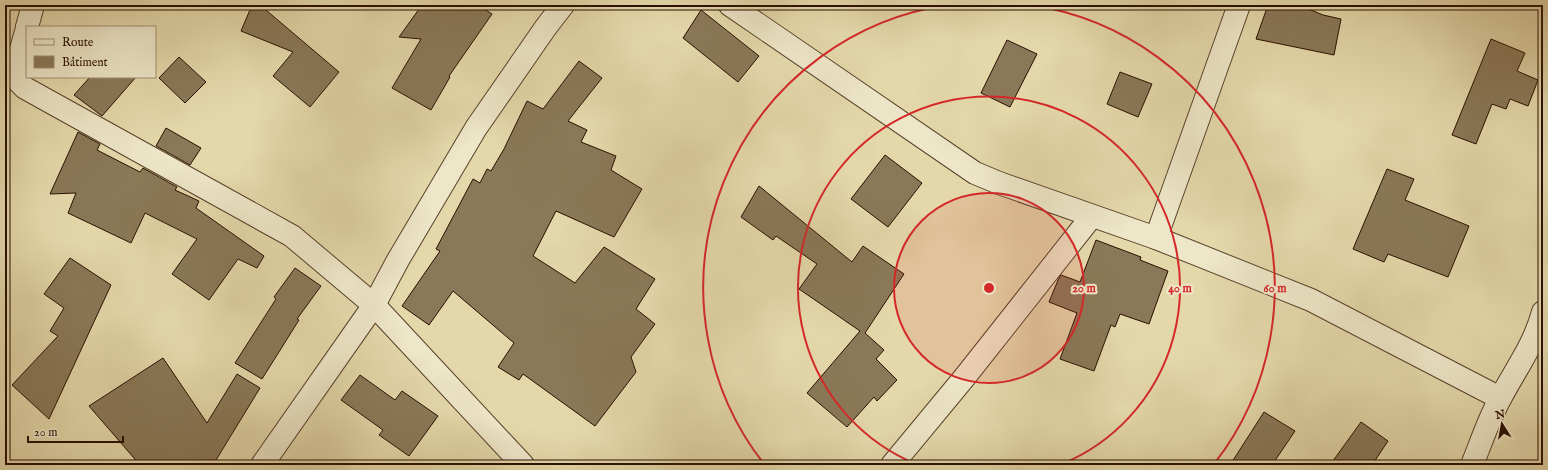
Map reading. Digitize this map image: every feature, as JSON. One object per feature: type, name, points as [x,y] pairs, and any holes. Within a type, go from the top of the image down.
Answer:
[{"type":"street","points":[[28,26],[33,5]]},
{"type":"street","points":[[262,465],[374,305],[398,260],[476,128],[563,5]]},
{"type":"street","points":[[730,5],[975,173],[999,183],[1156,238],[1311,300],[1500,398]]},
{"type":"street","points":[[1156,238],[1239,5]]},
{"type":"street","points":[[26,31],[10,71],[25,88],[292,236],[374,305],[523,465]]},
{"type":"street","points":[[892,465],[964,378],[1092,216]]},
{"type":"street","points":[[1472,465],[1500,398],[1538,331],[1543,312]]},
{"type":"building","points":[[252,5],[260,5],[339,72],[310,107],[273,76],[293,52],[241,31]]},
{"type":"building","points":[[422,5],[478,5],[492,14],[449,76],[450,77],[431,110],[392,88],[421,39],[399,37]]},
{"type":"building","points":[[1268,5],[1299,5],[1323,15],[1341,19],[1334,55],[1256,39]]},
{"type":"building","points":[[701,10],[759,56],[738,82],[683,38]]},
{"type":"building","points":[[1491,39],[1525,53],[1517,71],[1538,80],[1528,106],[1510,99],[1506,109],[1492,104],[1476,144],[1452,135]]},
{"type":"building","points":[[1007,40],[1037,54],[1010,107],[981,93]]},
{"type":"building","points":[[179,57],[206,82],[185,103],[159,78]]},
{"type":"building","points":[[579,61],[602,78],[568,121],[587,130],[581,142],[616,156],[611,170],[642,189],[614,237],[556,211],[533,256],[575,283],[604,247],[655,279],[636,309],[655,324],[631,357],[636,372],[595,426],[523,374],[519,380],[498,367],[514,343],[453,291],[429,325],[402,306],[440,251],[436,249],[473,179],[480,183],[487,169],[491,171],[504,149],[527,101],[543,109]]},
{"type":"building","points":[[1120,72],[1152,84],[1138,117],[1107,104]]},
{"type":"building","points":[[89,78],[135,78],[102,116],[74,95]]},
{"type":"building","points":[[166,128],[201,148],[190,165],[156,146]]},
{"type":"building","points":[[78,132],[100,144],[97,150],[140,172],[143,168],[177,187],[175,190],[199,201],[196,208],[264,256],[257,268],[238,259],[209,300],[172,274],[197,239],[145,213],[131,243],[68,213],[76,193],[50,194]]},
{"type":"building","points":[[885,155],[922,183],[888,227],[851,199]]},
{"type":"building","points":[[1387,169],[1414,179],[1405,200],[1469,226],[1448,277],[1388,254],[1384,262],[1353,249]]},
{"type":"building","points":[[759,186],[852,262],[863,246],[904,274],[865,333],[884,350],[876,359],[897,380],[877,401],[874,397],[847,427],[807,393],[860,331],[799,289],[817,264],[776,236],[773,240],[741,217]]},
{"type":"building","points":[[1096,240],[1141,257],[1140,260],[1168,271],[1149,324],[1120,314],[1115,327],[1111,325],[1094,371],[1060,359],[1077,313],[1049,302],[1061,275],[1080,282]]},
{"type":"building","points":[[70,258],[111,285],[49,419],[12,385],[58,336],[50,331],[64,308],[44,294]]},
{"type":"building","points":[[295,268],[321,286],[297,319],[299,320],[262,379],[235,363],[276,299],[274,297]]},
{"type":"building","points":[[163,358],[207,423],[237,374],[260,388],[213,465],[140,465],[89,406]]},
{"type":"building","points":[[360,375],[395,400],[402,391],[438,416],[409,456],[379,435],[383,430],[341,400]]},
{"type":"building","points":[[1264,412],[1295,431],[1272,465],[1230,465]]},
{"type":"building","points":[[1361,422],[1388,441],[1372,465],[1330,465]]}]
